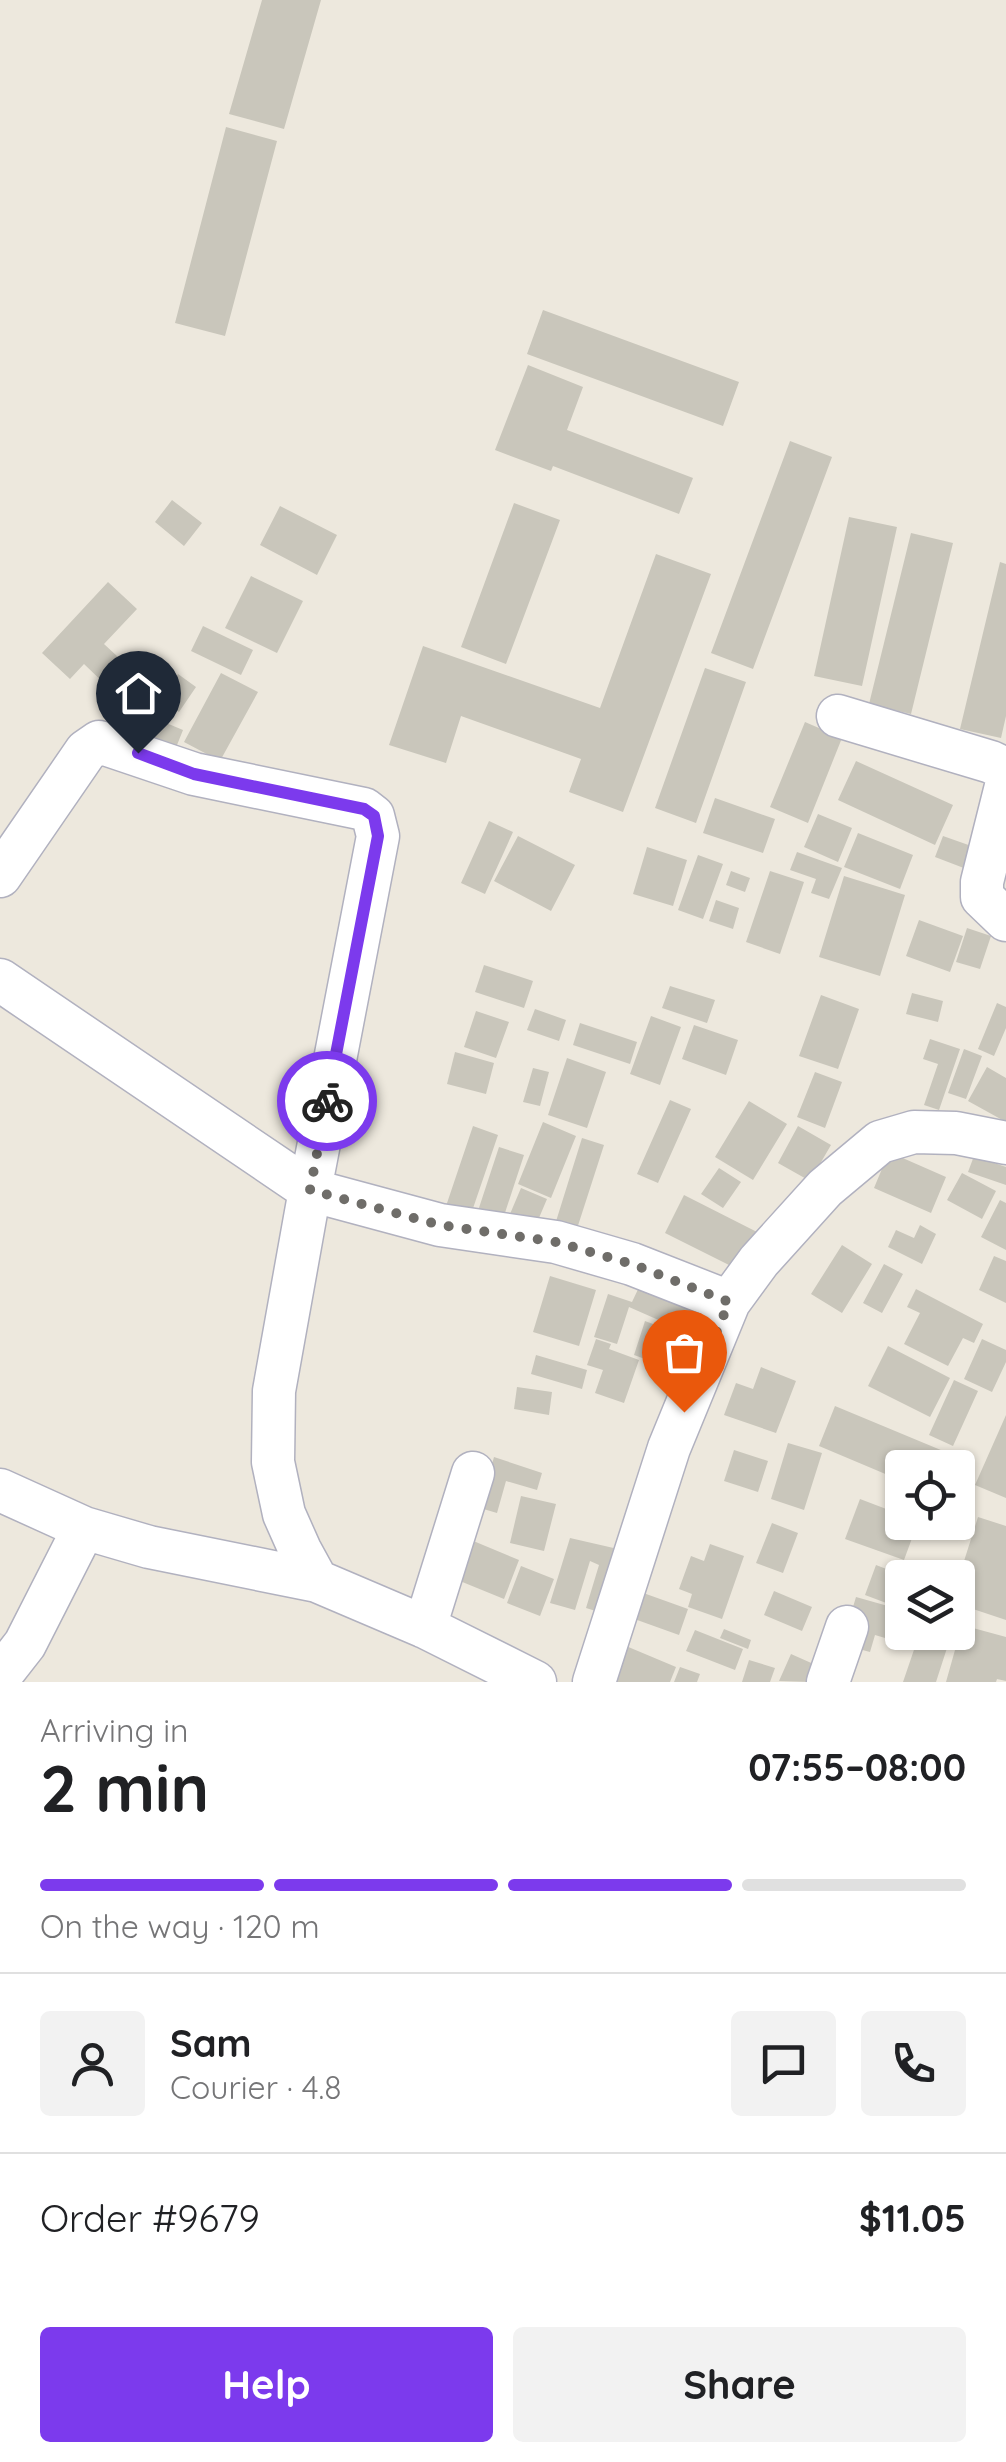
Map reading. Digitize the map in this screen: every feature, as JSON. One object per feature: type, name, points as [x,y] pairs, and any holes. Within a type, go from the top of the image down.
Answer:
[{"type":"street","points":[[838,716],[991,762],[1003,768],[1006,777]]},
{"type":"street","points":[[0,876],[86,751],[99,742],[194,774],[364,809],[374,816],[378,836],[274,1392],[274,1462],[284,1514],[317,1582]]},
{"type":"street","points":[[1006,786],[982,882],[982,897],[1006,920]]},
{"type":"street","points":[[0,980],[310,1190],[440,1225],[556,1242],[632,1264],[729,1302]]},
{"type":"street","points":[[594,1682],[670,1448],[729,1302],[759,1262],[825,1188],[880,1142],[914,1132],[956,1134],[1006,1143]]},
{"type":"street","points":[[425,1627],[473,1473]]},
{"type":"street","points":[[0,1490],[84,1528],[148,1547],[317,1582],[425,1627],[535,1682]]},
{"type":"street","points":[[0,1676],[24,1644],[84,1528]]},
{"type":"street","points":[[828,1682],[847,1628]]},
{"type":"building","points":[[262,0],[321,0],[284,129],[229,114]]},
{"type":"building","points":[[226,127],[277,141],[225,336],[175,323]]},
{"type":"building","points":[[543,310],[739,382],[723,426],[527,354]]},
{"type":"building","points":[[528,365],[583,387],[567,430],[693,478],[679,514],[553,466],[551,471],[495,450]]},
{"type":"building","points":[[790,441],[832,457],[753,669],[711,653]]},
{"type":"building","points":[[172,500],[202,523],[184,546],[155,522]]},
{"type":"building","points":[[514,503],[560,520],[506,664],[461,647]]},
{"type":"building","points":[[280,506],[337,535],[317,575],[260,545]]},
{"type":"building","points":[[849,517],[897,527],[862,686],[814,676]]},
{"type":"building","points":[[911,533],[953,543],[911,714],[869,704]]},
{"type":"building","points":[[656,554],[711,574],[623,812],[569,792],[581,759],[461,716],[446,763],[389,745],[423,646],[600,708]]},
{"type":"building","points":[[1000,562],[1006,564],[1006,716],[1001,738],[960,729]]},
{"type":"building","points":[[251,576],[303,601],[277,653],[225,628]]},
{"type":"building","points":[[108,582],[137,609],[104,644],[130,668],[110,689],[84,664],[70,679],[42,653]]},
{"type":"building","points":[[203,626],[253,650],[241,675],[191,651]]},
{"type":"building","points":[[705,668],[746,682],[696,823],[655,808]]},
{"type":"building","points":[[221,673],[258,692],[220,761],[184,742]]},
{"type":"building","points":[[178,674],[196,687],[179,712],[161,700]]},
{"type":"building","points":[[140,712],[183,730],[171,760],[128,742]]},
{"type":"building","points":[[805,722],[842,738],[808,823],[770,807]]},
{"type":"building","points":[[856,761],[953,805],[935,845],[838,800]]},
{"type":"building","points":[[715,798],[775,819],[763,853],[703,833]]},
{"type":"building","points":[[818,814],[852,828],[838,862],[804,847]]},
{"type":"building","points":[[489,821],[513,832],[485,894],[461,883]]},
{"type":"building","points":[[858,833],[913,855],[900,889],[844,867]]},
{"type":"building","points":[[518,836],[575,865],[551,911],[494,881]]},
{"type":"building","points":[[943,836],[977,848],[969,870],[935,857]]},
{"type":"building","points":[[647,847],[687,860],[673,906],[633,894]]},
{"type":"building","points":[[797,852],[842,868],[829,899],[811,893],[816,879],[790,870]]},
{"type":"building","points":[[698,855],[723,864],[703,919],[678,910]]},
{"type":"building","points":[[731,871],[750,878],[745,892],[726,885]]},
{"type":"building","points":[[770,871],[804,882],[780,954],[746,942]]},
{"type":"building","points":[[844,876],[905,895],[880,976],[819,957]]},
{"type":"building","points":[[716,900],[739,908],[733,929],[709,921]]},
{"type":"building","points":[[919,920],[963,936],[950,972],[906,956]]},
{"type":"building","points":[[967,928],[991,936],[980,969],[956,962]]},
{"type":"building","points":[[484,965],[533,981],[524,1008],[475,992]]},
{"type":"building","points":[[670,986],[715,1000],[707,1023],[662,1008]]},
{"type":"building","points":[[912,993],[943,1001],[938,1022],[906,1014]]},
{"type":"building","points":[[821,995],[859,1009],[838,1069],[799,1056]]},
{"type":"building","points":[[997,1003],[1006,1007],[1006,1028],[994,1056],[978,1049]]},
{"type":"building","points":[[535,1009],[566,1020],[559,1041],[527,1030]]},
{"type":"building","points":[[476,1011],[509,1022],[496,1058],[464,1047]]},
{"type":"building","points":[[651,1016],[681,1027],[660,1085],[630,1074]]},
{"type":"building","points":[[580,1023],[637,1042],[630,1064],[573,1045]]},
{"type":"building","points":[[694,1025],[738,1040],[726,1075],[682,1059]]},
{"type":"building","points":[[930,1039],[960,1049],[939,1110],[924,1105],[938,1064],[923,1059]]},
{"type":"building","points":[[964,1049],[982,1056],[966,1099],[948,1093]]},
{"type":"building","points":[[455,1052],[494,1063],[486,1094],[447,1084]]},
{"type":"building","points":[[567,1058],[606,1072],[587,1128],[548,1115]]},
{"type":"building","points":[[987,1067],[1006,1078],[1006,1122],[968,1101]]},
{"type":"building","points":[[533,1068],[549,1072],[540,1106],[523,1102]]},
{"type":"building","points":[[815,1072],[842,1082],[825,1128],[797,1117]]},
{"type":"building","points":[[670,1100],[691,1109],[658,1183],[637,1174]]},
{"type":"building","points":[[749,1101],[787,1124],[753,1180],[715,1157]]},
{"type":"building","points":[[543,1122],[576,1136],[551,1198],[518,1184]]},
{"type":"building","points":[[473,1126],[498,1135],[468,1223],[443,1215]]},
{"type":"building","points":[[798,1126],[831,1145],[810,1181],[778,1163]]},
{"type":"building","points":[[582,1138],[604,1145],[574,1238],[553,1231]]},
{"type":"building","points":[[499,1147],[524,1155],[499,1231],[474,1223]]},
{"type":"building","points":[[889,1152],[946,1177],[931,1213],[874,1188]]},
{"type":"building","points":[[974,1156],[1006,1167],[1006,1185],[968,1172]]},
{"type":"building","points":[[719,1168],[741,1182],[723,1208],[701,1194]]},
{"type":"building","points":[[962,1173],[996,1191],[982,1219],[947,1200]]},
{"type":"building","points":[[521,1188],[547,1199],[536,1225],[510,1214]]},
{"type":"building","points":[[684,1195],[757,1232],[739,1270],[665,1233]]},
{"type":"building","points":[[1000,1200],[1006,1203],[1006,1250],[981,1237]]},
{"type":"building","points":[[920,1225],[936,1234],[922,1264],[888,1247],[896,1230],[914,1238]]},
{"type":"building","points":[[842,1245],[872,1264],[842,1313],[811,1294]]},
{"type":"building","points":[[994,1256],[1006,1261],[1006,1303],[979,1290]]},
{"type":"building","points":[[884,1264],[903,1274],[882,1313],[863,1303]]},
{"type":"building","points":[[550,1276],[596,1290],[579,1346],[533,1332]]},
{"type":"building","points":[[641,1283],[708,1312],[697,1337],[629,1307],[617,1344],[594,1337],[608,1294],[632,1302]]},
{"type":"building","points":[[916,1289],[983,1324],[974,1343],[963,1338],[948,1366],[904,1344],[920,1313],[907,1307]]},
{"type":"building","points":[[645,1321],[687,1337],[675,1370],[634,1355]]},
{"type":"building","points":[[596,1339],[611,1344],[609,1349],[639,1360],[624,1403],[595,1393],[603,1370],[587,1365]]},
{"type":"building","points":[[982,1339],[1006,1350],[1006,1362],[992,1392],[964,1379]]},
{"type":"building","points":[[888,1346],[950,1378],[930,1417],[868,1386]]},
{"type":"building","points":[[536,1355],[587,1370],[582,1389],[531,1374]]},
{"type":"building","points":[[761,1367],[796,1381],[776,1433],[724,1415],[736,1383],[753,1389]]},
{"type":"building","points":[[954,1380],[978,1391],[953,1446],[929,1435]]},
{"type":"building","points":[[517,1387],[552,1392],[549,1415],[514,1409]]},
{"type":"building","points":[[835,1406],[941,1450],[885,1450],[885,1474],[819,1446]]},
{"type":"building","points":[[1006,1415],[1006,1498],[975,1485]]},
{"type":"building","points":[[788,1443],[822,1453],[804,1510],[771,1499]]},
{"type":"building","points":[[734,1450],[768,1461],[758,1492],[724,1481]]},
{"type":"building","points":[[494,1457],[542,1473],[537,1490],[506,1481],[497,1513],[480,1508]]},
{"type":"building","points":[[521,1496],[556,1504],[544,1551],[510,1543]]},
{"type":"building","points":[[860,1499],[885,1509],[885,1540],[911,1540],[904,1560],[845,1539]]},
{"type":"building","points":[[978,1517],[1006,1526],[1006,1620],[975,1610],[975,1560],[964,1560],[971,1540],[975,1540]]},
{"type":"building","points":[[772,1523],[798,1533],[783,1573],[756,1563]]},
{"type":"building","points":[[570,1538],[631,1552],[612,1616],[586,1608],[599,1565],[590,1561],[575,1610],[550,1603]]},
{"type":"building","points":[[471,1540],[519,1560],[504,1599],[455,1579]]},
{"type":"building","points":[[710,1544],[744,1556],[722,1619],[688,1607],[692,1594],[679,1589],[691,1556],[704,1561]]},
{"type":"building","points":[[876,1565],[885,1568],[885,1602],[865,1595]]},
{"type":"building","points":[[521,1566],[554,1579],[540,1616],[507,1603]]},
{"type":"building","points":[[635,1590],[688,1609],[679,1635],[626,1616]]},
{"type":"building","points":[[774,1591],[812,1607],[802,1631],[764,1615]]},
{"type":"building","points":[[856,1597],[885,1605],[885,1638],[875,1635],[870,1652],[855,1648],[847,1627]]},
{"type":"building","points":[[724,1629],[751,1640],[748,1649],[720,1638]]},
{"type":"building","points":[[975,1629],[1006,1637],[1006,1681],[946,1682],[955,1650],[975,1650]]},
{"type":"building","points":[[695,1630],[743,1649],[735,1670],[686,1651]]},
{"type":"building","points":[[626,1646],[676,1667],[670,1682],[610,1682]]},
{"type":"building","points":[[914,1650],[946,1650],[936,1682],[903,1682]]},
{"type":"building","points":[[791,1654],[818,1666],[811,1682],[779,1681]]},
{"type":"building","points":[[749,1660],[775,1668],[770,1682],[742,1682]]},
{"type":"building","points":[[680,1667],[700,1674],[697,1682],[674,1682]]},
{"type":"way so far","points":[[327,1101],[310,1190],[440,1225],[556,1242],[632,1264],[729,1302],[684,1412]]},
{"type":"route","points":[[138,753],[194,774],[364,809],[374,816],[378,836],[327,1101]]}]
